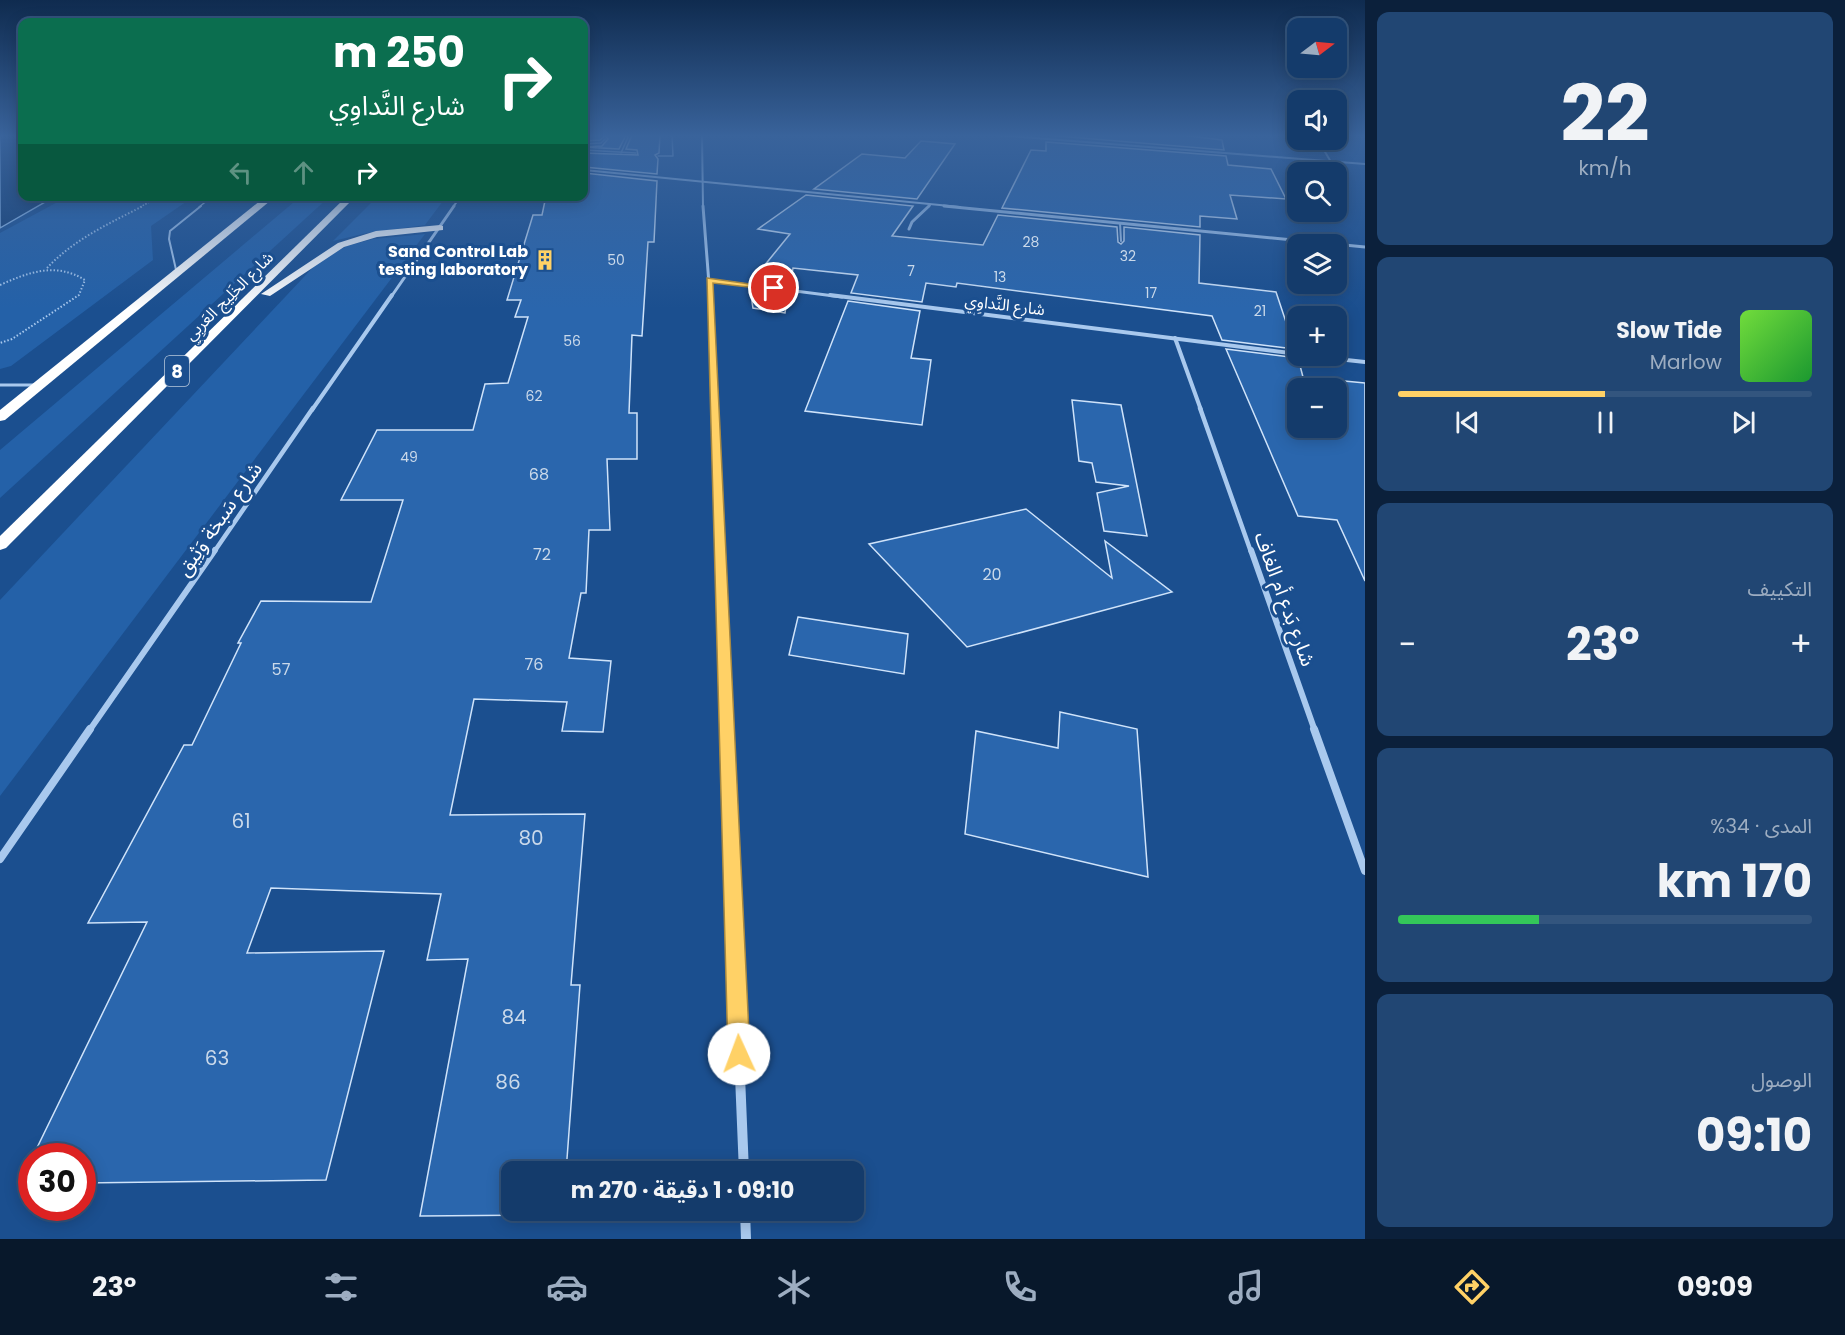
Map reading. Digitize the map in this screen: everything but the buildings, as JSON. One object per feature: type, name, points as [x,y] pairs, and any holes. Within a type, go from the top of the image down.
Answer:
[{"type":"highway","points":[[0,417],[266,201]]},
{"type":"highway","name":"شارع الخَلِيج العَربِي","points":[[0,544],[347,201]]},
{"type":"highway","points":[[230,319],[340,245],[376,234],[440,228]]},
{"type":"street","points":[[702,193],[709,280],[744,1161]]},
{"type":"street","points":[[814,193],[1365,247]]},
{"type":"street","name":"شارع سَبخة وَثِيق","points":[[0,859],[458,201]]},
{"type":"street","points":[[909,229],[912,222],[930,204]]},
{"type":"street","name":"شارع النَّداوِي","points":[[709,280],[1287,353]]},
{"type":"street","name":"شارع بَدع أم الغاف","points":[[1174,338],[1365,871]]},
{"type":"street","points":[[1347,360],[1365,362]]},
{"type":"street","points":[[745,1221],[746,1239]]},
{"type":"lane","points":[[177,275],[169,239],[170,231],[207,201]]},
{"type":"lane","points":[[1120,223],[1121,242]]},
{"type":"lane","points":[[0,385],[39,385]]},
{"type":"path","points":[[47,268],[55,257],[152,201]]},
{"type":"path","points":[[0,285],[47,268],[78,275],[85,280],[79,295],[12,339],[0,343]]},
{"type":"shaded area","points":[[0,193],[18,193],[18,201],[47,201],[0,228]]},
{"type":"shaded area","points":[[60,201],[187,201],[151,226],[153,260],[11,366],[0,369],[0,233]]},
{"type":"shaded area","points":[[295,201],[325,201],[0,498],[0,450]]},
{"type":"shaded area","points":[[373,201],[443,201],[425,225],[367,233],[333,241]]},
{"type":"shaded area","points":[[425,234],[0,796],[0,600],[318,262],[347,246],[373,239]]},
{"type":"place","name":"Sand Control Lab testing laboratory","points":[[545,260]]},
{"type":"route","points":[[739,1054],[709,280],[774,288]]}]
